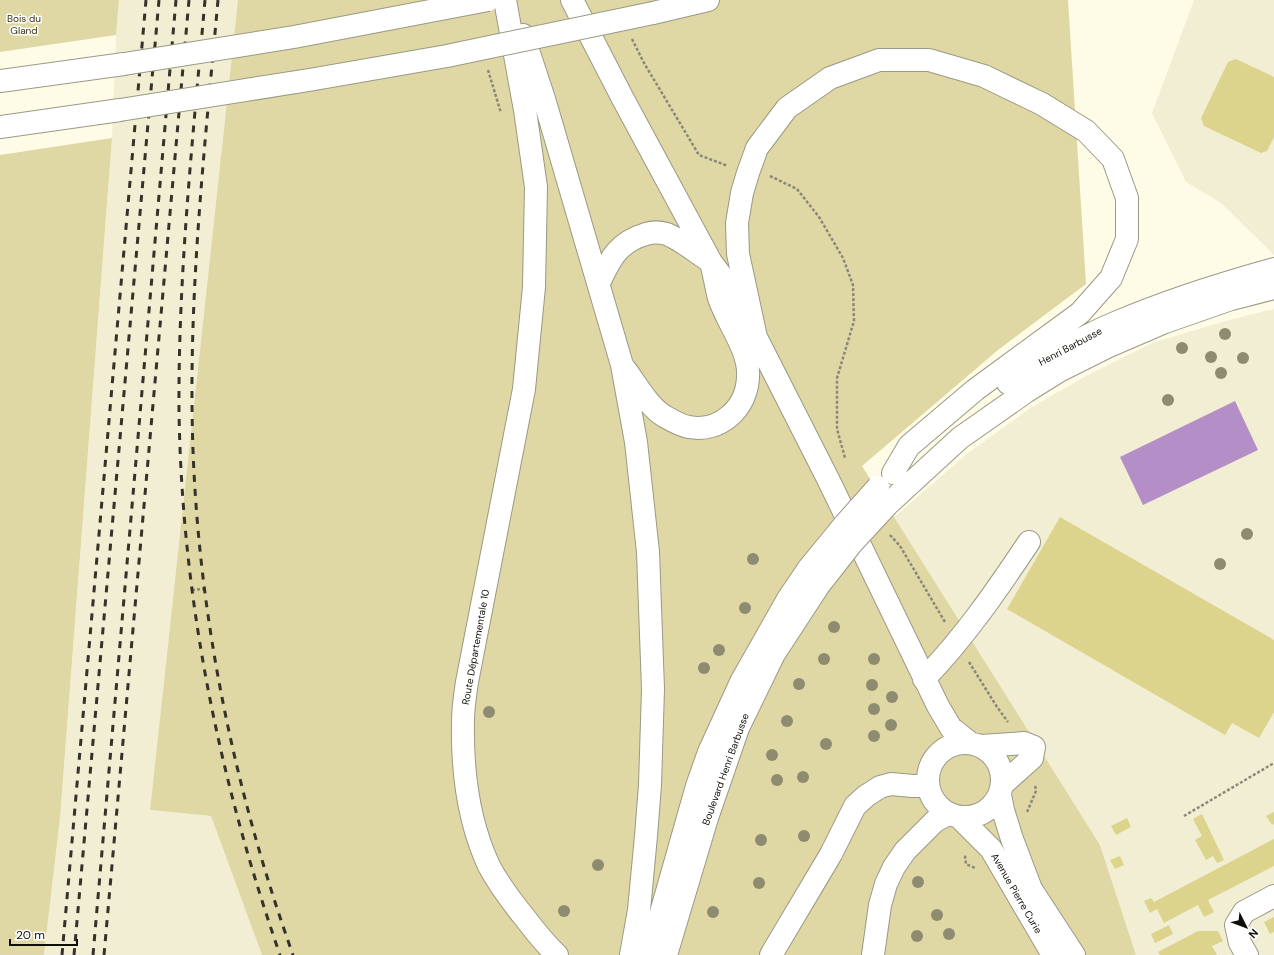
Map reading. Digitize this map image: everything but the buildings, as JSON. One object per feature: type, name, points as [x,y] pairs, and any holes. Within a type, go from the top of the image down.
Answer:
[{"type":"main road","points":[[0,81],[124,64],[302,35],[488,0]]},
{"type":"main road","name":"Route Départementale 10","points":[[505,0],[525,110],[536,187],[534,287],[524,389],[467,682],[463,720],[463,756],[468,797],[477,832],[489,866],[507,895],[547,947],[557,955]]},
{"type":"main road","points":[[512,0],[545,102],[599,283],[622,365],[636,442],[648,552],[653,689],[649,792],[639,910],[650,949]]},
{"type":"main road","points":[[572,0],[711,262],[732,290],[831,486],[938,706],[951,728],[991,753],[998,762],[1002,773],[1001,790]]},
{"type":"main road","points":[[0,127],[301,82],[432,59],[654,13],[708,0]]},
{"type":"main road","points":[[757,342],[738,254],[737,223],[742,193],[758,148],[787,108],[830,78],[879,60],[930,60],[984,76],[1042,104],[1086,131],[1113,159],[1127,198],[1127,239],[1110,278],[1080,313],[975,390],[909,446],[886,488]]},
{"type":"main road","points":[[599,283],[611,259],[624,243],[637,236],[652,232],[666,234],[680,241],[711,262],[719,298],[747,360],[748,377],[746,393],[738,409],[728,418],[706,428],[689,427],[663,415],[648,401],[622,365]]},
{"type":"main road","name":"Henri Barbusse","points":[[886,488],[908,463],[938,436],[990,395],[1040,362],[1114,323],[1213,286],[1274,269]]},
{"type":"main road","name":"Henri Barbusse","points":[[960,438],[1027,391],[1059,371],[1107,347],[1165,322],[1231,299],[1274,288]]},
{"type":"main road","name":"Boulevard Henri Barbusse","points":[[650,949],[697,786],[722,722],[741,682],[788,599],[814,576],[845,524],[886,488],[960,438]]},
{"type":"main road","points":[[924,679],[941,662],[961,636],[1002,582],[1029,542]]},
{"type":"main road","points":[[873,955],[880,905],[886,884],[894,867],[905,851],[935,821],[953,816],[971,818],[983,814],[993,806],[1001,790],[1032,758],[1034,747],[1024,743],[976,745],[956,744],[944,749],[934,759],[928,772],[928,786],[931,797],[939,807],[953,816]]},
{"type":"main road","points":[[771,955],[832,854],[856,806],[866,796],[880,787],[891,784],[928,786]]},
{"type":"main road","name":"Avenue Pierre Curie","points":[[1001,790],[1003,810],[1012,840],[1031,889],[1074,955]]},
{"type":"main road","name":"Avenue Pierre Curie","points":[[953,816],[991,849],[1053,955]]},
{"type":"main road","points":[[1247,955],[1240,943],[1236,925],[1244,912],[1274,896]]},
{"type":"path","points":[[630,35],[644,63],[699,155],[748,173]]},
{"type":"path","points":[[192,590],[204,589]]},
{"type":"path","points":[[1184,816],[1274,764]]},
{"type":"shaded area","points":[[119,0],[238,0],[150,810],[211,816],[262,955],[44,955],[60,818],[112,138],[116,35]]},
{"type":"shaded area","points":[[1194,0],[1274,0],[1274,255],[1221,203],[1186,182],[1152,113]]},
{"type":"shaded area","points":[[1274,309],[1274,955],[1136,955],[1100,845],[893,518],[968,453],[1032,407],[1086,376],[1152,343],[1225,321]]},
{"type":"shaded area","points":[[1235,401],[1258,450],[1143,505],[1120,457]]},
{"type":"green space","name":"Bois du Gland","points":[[0,0],[119,0],[116,35],[0,52]]},
{"type":"green space","points":[[238,0],[1068,0],[1086,284],[998,350],[862,466],[1100,845],[1136,955],[262,955],[211,816],[150,810]]},
{"type":"green space","points":[[112,138],[60,818],[44,955],[0,955],[0,155]]},
{"type":"railway","points":[[62,955],[146,0]]},
{"type":"railway","points":[[74,955],[159,0]]},
{"type":"railway","points":[[93,955],[176,0]]},
{"type":"railway","points":[[104,955],[189,0]]},
{"type":"railway","points":[[205,0],[187,206],[179,361],[179,412],[187,551],[196,620],[222,755],[258,889],[280,955]]},
{"type":"railway","points":[[218,0],[200,201],[192,352],[194,473],[199,544],[219,683],[234,752],[251,821],[293,955]]}]
